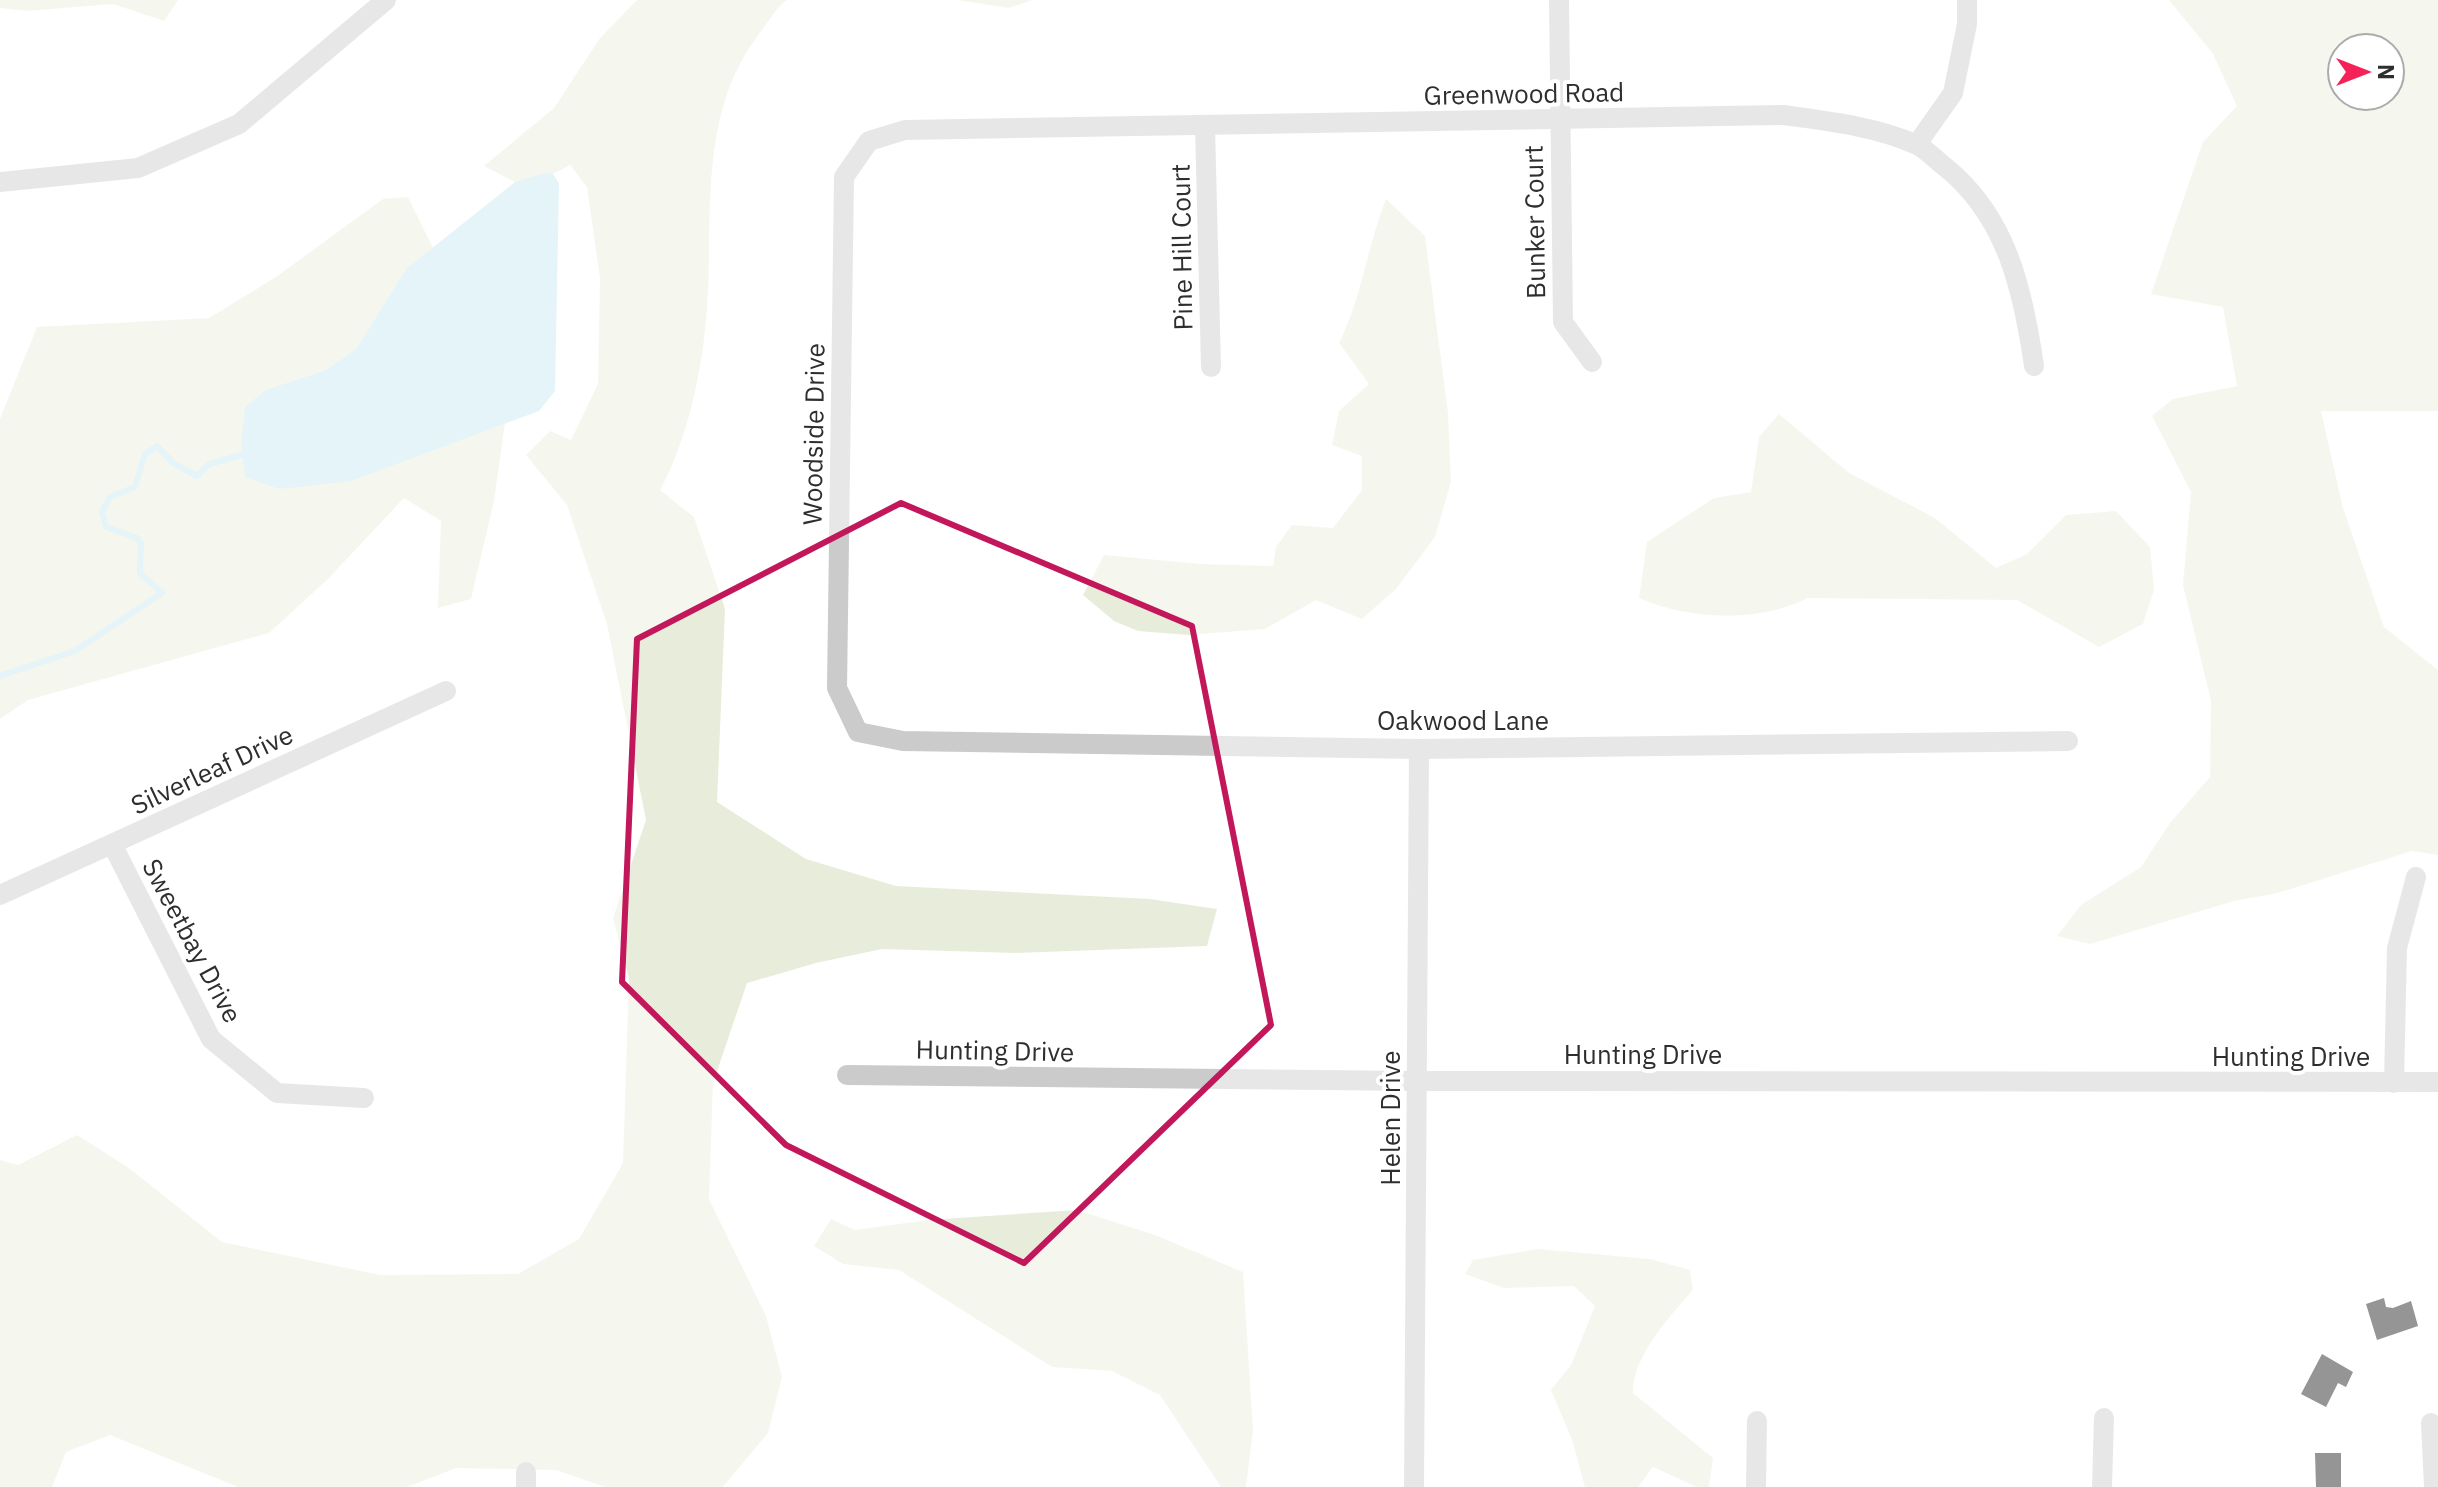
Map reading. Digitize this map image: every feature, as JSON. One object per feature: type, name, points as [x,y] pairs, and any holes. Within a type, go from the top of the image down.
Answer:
[{"type":"street","points":[[0,182],[138,168],[239,124],[386,0]]},
{"type":"street","name":"Bunker Court","points":[[1559,0],[1563,322],[1592,362]]},
{"type":"street","points":[[1917,144],[1953,93],[1967,24],[1967,0]]},
{"type":"street","name":"Greenwood Road","points":[[869,141],[905,130],[1783,115],[1837,122],[1917,144],[1967,184],[2002,237],[2024,298],[2034,366]]},
{"type":"street","name":"Pine Hill Court","points":[[1205,126],[1211,367]]},
{"type":"street","name":"Woodside Drive","points":[[858,732],[837,688],[844,177],[869,141]]},
{"type":"street","name":"Silverleaf Drive","points":[[0,895],[446,691]]},
{"type":"street","name":"Oakwood Lane","points":[[858,732],[903,741],[1419,749],[2068,741]]},
{"type":"street","name":"Helen Drive","points":[[1414,1487],[1419,749]]},
{"type":"street","name":"Sweetbay Drive","points":[[112,844],[211,1039],[277,1093],[364,1098]]},
{"type":"street","points":[[2394,1083],[2397,948],[2416,877]]},
{"type":"street","name":"Hunting Drive","points":[[847,1075],[1417,1081],[2438,1082]]},
{"type":"street","points":[[2102,1487],[2104,1418]]},
{"type":"street","points":[[1756,1487],[1757,1421]]},
{"type":"street","points":[[2431,1423],[2434,1487]]},
{"type":"highlighted area","points":[[901,503],[1192,626],[1271,1025],[1024,1263],[786,1145],[622,982],[637,639]]},
{"type":"green space","points":[[0,0],[178,0],[164,21],[113,4],[27,11],[0,8]]},
{"type":"green space","points":[[637,0],[787,0],[772,15],[738,67],[724,103],[711,180],[708,300],[701,358],[683,436],[660,490],[694,517],[725,609],[717,802],[806,859],[896,886],[1150,899],[1217,909],[1207,946],[1016,953],[882,949],[816,963],[747,983],[713,1083],[709,1199],[766,1316],[782,1377],[768,1433],[723,1487],[605,1487],[556,1470],[456,1468],[407,1487],[238,1487],[110,1435],[66,1452],[52,1487],[0,1487],[0,1160],[18,1165],[77,1135],[129,1168],[222,1242],[380,1275],[518,1274],[579,1239],[623,1163],[629,978],[613,918],[646,820],[607,624],[567,505],[526,455],[550,431],[571,440],[598,384],[600,278],[587,187],[570,165],[553,174],[515,182],[484,166],[554,108],[600,38]]},
{"type":"green space","points":[[957,0],[1033,0],[1009,8]]},
{"type":"green space","points":[[2169,0],[2438,0],[2438,411],[2321,411],[2343,508],[2384,627],[2438,670],[2438,855],[2412,851],[2278,893],[2234,901],[2090,944],[2057,936],[2081,905],[2141,867],[2170,823],[2210,777],[2211,701],[2183,585],[2191,492],[2152,416],[2173,399],[2237,386],[2223,307],[2151,294],[2203,142],[2237,106],[2213,54]]},
{"type":"green space","points":[[408,197],[433,248],[406,269],[356,349],[326,370],[273,388],[241,449],[245,476],[279,489],[505,423],[494,501],[471,599],[438,608],[441,521],[404,498],[327,580],[269,633],[28,700],[0,719],[0,419],[37,327],[209,318],[276,277],[383,199]]},
{"type":"green space","points":[[1386,199],[1425,236],[1448,413],[1451,482],[1435,537],[1396,589],[1362,619],[1316,600],[1265,629],[1188,635],[1138,631],[1114,621],[1083,595],[1104,555],[1201,564],[1273,566],[1276,547],[1292,525],[1333,528],[1362,490],[1362,456],[1332,445],[1339,411],[1369,384],[1339,343],[1353,308]]},
{"type":"green space","points":[[1779,414],[1849,473],[1935,518],[1996,568],[2027,554],[2066,515],[2116,511],[2150,547],[2154,590],[2143,624],[2099,647],[2017,600],[1808,598],[1768,612],[1724,616],[1679,611],[1639,598],[1647,542],[1714,498],[1751,492],[1759,437]]},
{"type":"green space","points":[[1077,1210],[1155,1235],[1243,1272],[1253,1431],[1246,1487],[1221,1487],[1160,1395],[1112,1371],[1052,1367],[899,1270],[843,1264],[814,1246],[831,1219],[855,1230],[928,1220]]},
{"type":"green space","points":[[1537,1249],[1650,1259],[1690,1270],[1693,1290],[1645,1351],[1634,1379],[1633,1393],[1713,1458],[1709,1487],[1697,1487],[1653,1467],[1638,1487],[1585,1487],[1572,1440],[1551,1390],[1571,1365],[1595,1306],[1574,1286],[1504,1288],[1465,1274],[1473,1260]]},
{"type":"water","points":[[544,173],[553,174],[559,183],[555,391],[539,411],[351,481],[279,489],[245,477],[241,449],[245,407],[266,390],[326,370],[356,349],[406,269],[515,182]]},
{"type":"building","points":[[2384,1298],[2386,1307],[2393,1308],[2411,1301],[2418,1326],[2377,1340],[2366,1304]]},
{"type":"building","points":[[2322,1354],[2353,1372],[2346,1387],[2338,1383],[2326,1407],[2301,1394]]},
{"type":"building","points":[[2315,1453],[2341,1453],[2341,1487],[2316,1487]]},
{"type":"waterway","points":[[0,676],[75,651],[162,593],[140,573],[141,544],[137,538],[106,527],[102,512],[110,497],[135,487],[145,454],[157,446],[173,463],[197,476],[209,464],[242,455]]}]
